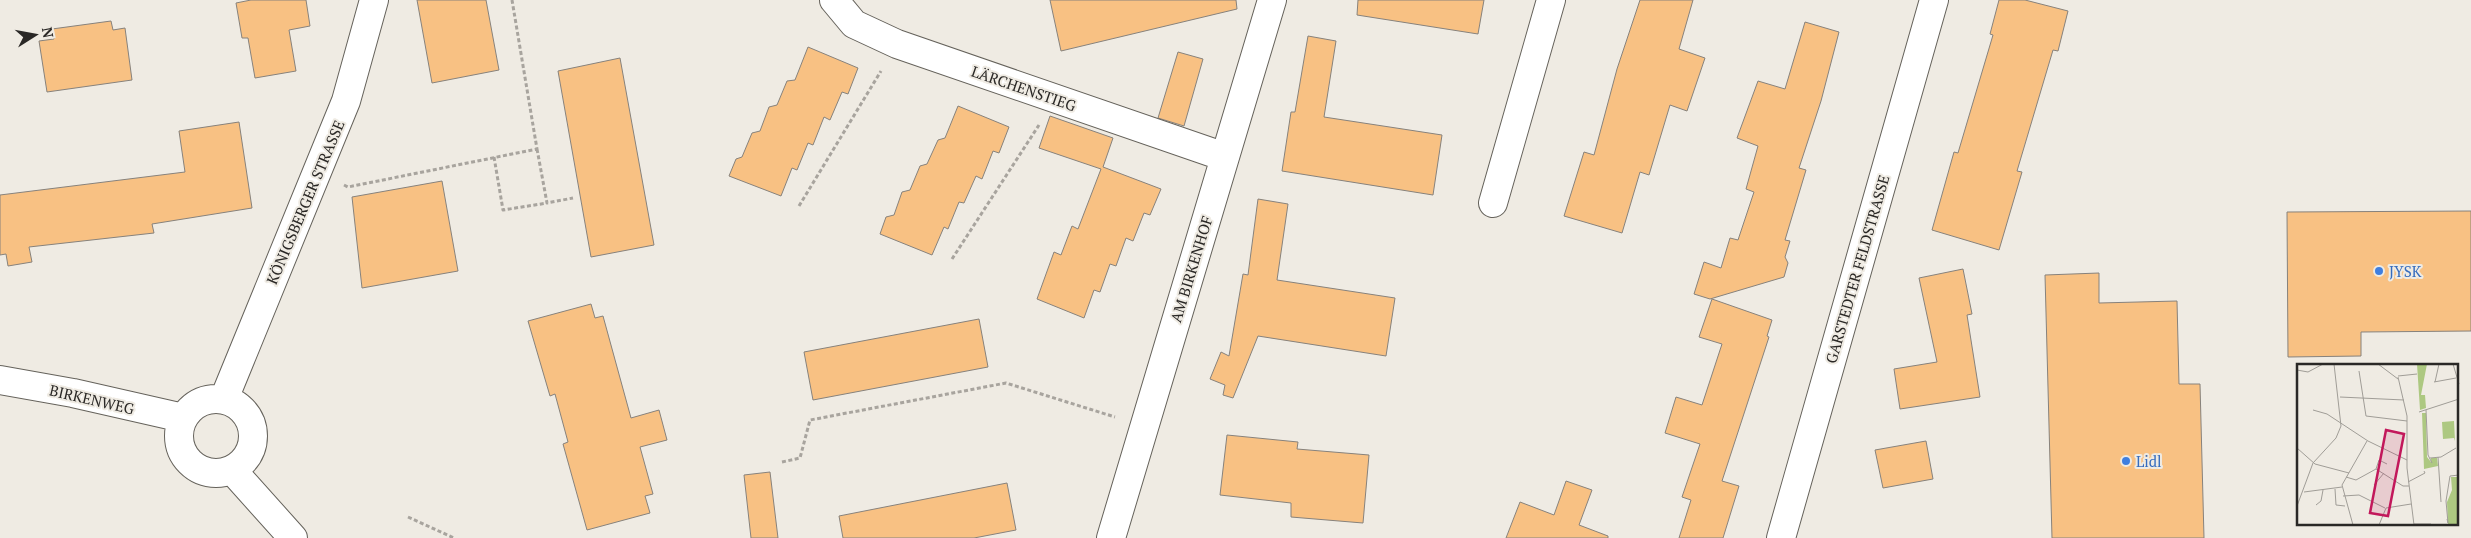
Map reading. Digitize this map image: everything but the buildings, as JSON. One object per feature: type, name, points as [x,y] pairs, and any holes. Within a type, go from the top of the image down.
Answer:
[{"type":"street","name":"KÖNIGSBERGER STRASSE","points":[[224,400],[318,176],[346,101],[374,0]]},
{"type":"street","name":"LÄRCHENSTIEG","points":[[834,0],[854,24],[897,44],[1224,157]]},
{"type":"street","name":"AM BIRKENHOF","points":[[1111,538],[1272,0]]},
{"type":"street","points":[[1492,203],[1551,0]]},
{"type":"street","name":"GARSTEDTER FELDSTRASSE","points":[[1781,538],[1934,0]]},
{"type":"street","name":"BIRKENWEG","points":[[0,380],[73,392],[183,418]]},
{"type":"street","points":[[207,400],[224,400],[238,406],[250,420],[253,439],[250,452],[243,462],[232,470],[217,474],[202,471],[186,460],[180,448],[179,434],[183,418],[194,406],[207,400]]},
{"type":"street","points":[[232,470],[293,538]]},
{"type":"path","points":[[512,0],[547,203]]},
{"type":"path","points":[[799,206],[897,44]]},
{"type":"path","points":[[952,259],[1055,99]]},
{"type":"path","points":[[318,176],[348,187],[537,149]]},
{"type":"path","points":[[494,157],[503,210],[573,198]]},
{"type":"path","points":[[782,462],[800,458],[810,420],[1006,382],[1144,427]]},
{"type":"path","points":[[408,517],[454,538]]},
{"type":"place","name":"JYSK","points":[[2379,271]]},
{"type":"place","name":"Lidl","points":[[2126,461]]}]
